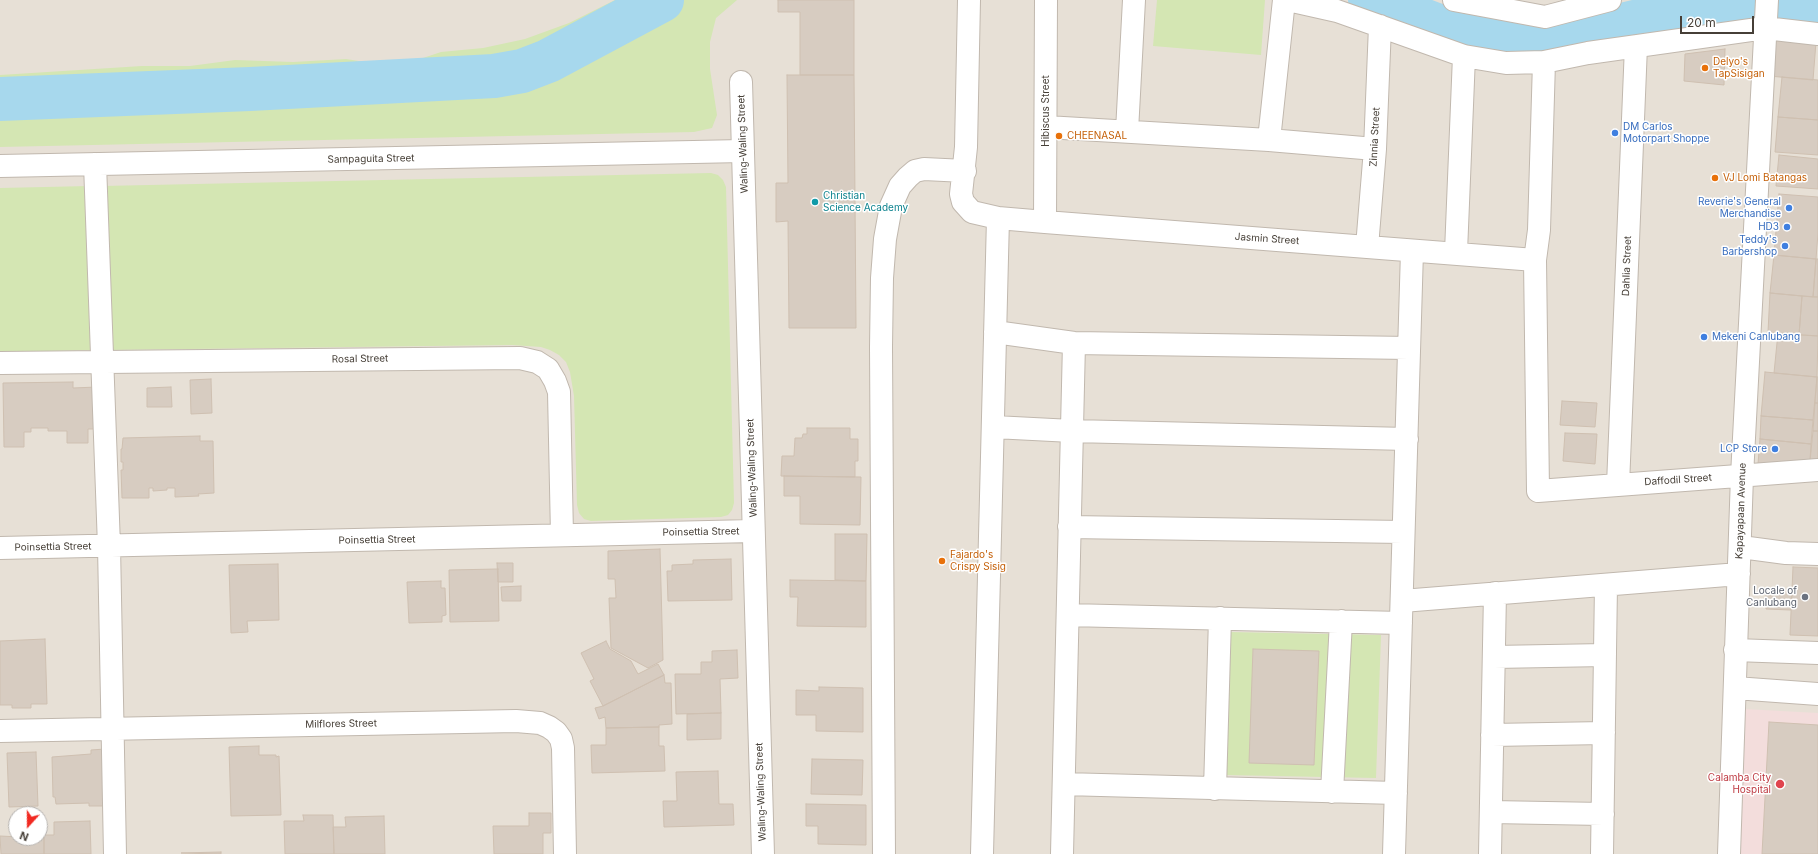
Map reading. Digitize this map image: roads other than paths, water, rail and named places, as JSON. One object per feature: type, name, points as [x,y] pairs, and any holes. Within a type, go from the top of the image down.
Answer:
[{"type":"street","name":"Jasmin Street","points":[[969,0],[965,171],[961,194],[963,202],[972,212],[998,218],[1412,251],[1456,252],[1535,260]]},
{"type":"street","name":"Hibiscus Street","points":[[1045,222],[1046,0]]},
{"type":"street","points":[[1127,131],[1134,0]]},
{"type":"street","points":[[1269,140],[1284,0]]},
{"type":"street","points":[[1288,0],[1336,11],[1464,56],[1506,63],[1544,62],[1588,53],[1636,46],[1766,14],[1818,34]]},
{"type":"street","points":[[1454,0],[1545,9],[1610,0]]},
{"type":"street","name":"Kapayapaan Avenue","points":[[1729,854],[1735,650],[1741,547],[1742,476],[1766,14]]},
{"type":"street","name":"Zinnia Street","points":[[1367,247],[1375,149],[1380,26]]},
{"type":"street","name":"Dahlia Street","points":[[1618,485],[1636,46]]},
{"type":"street","points":[[1456,252],[1464,56]]},
{"type":"street","points":[[1535,260],[1539,230],[1544,62]]},
{"type":"street","name":"Waling-Waling Street","points":[[741,82],[763,854]]},
{"type":"street","points":[[1046,127],[1269,140],[1375,149]]},
{"type":"street","name":"Sampaguita Street","points":[[0,166],[743,151]]},
{"type":"street","points":[[95,164],[103,362],[114,729],[116,854]]},
{"type":"street","points":[[884,854],[881,347],[882,278],[885,239],[891,206],[900,186],[908,176],[915,171],[924,169],[965,171]]},
{"type":"street","points":[[982,854],[994,426],[998,218]]},
{"type":"street","points":[[1394,854],[1412,251]]},
{"type":"street","name":"Daffodil Street","points":[[1535,260],[1538,491],[1818,470]]},
{"type":"street","points":[[995,332],[1074,342],[1409,348]]},
{"type":"street","points":[[1062,854],[1074,342]]},
{"type":"street","name":"Rosal Street","points":[[0,363],[520,358],[536,362],[548,369],[559,392],[562,535]]},
{"type":"street","points":[[994,426],[1072,431],[1406,440]]},
{"type":"street","points":[[1070,527],[1403,532]]},
{"type":"street","name":"Poinsettia Street","points":[[0,548],[753,531]]},
{"type":"street","points":[[1741,547],[1786,553],[1818,554]]},
{"type":"street","points":[[1402,601],[1739,574]]},
{"type":"street","points":[[1602,854],[1606,585]]},
{"type":"street","points":[[1490,854],[1495,593]]},
{"type":"street","points":[[1068,615],[1401,623]]},
{"type":"street","points":[[1215,788],[1220,618]]},
{"type":"street","points":[[1332,792],[1341,621]]},
{"type":"street","points":[[1735,650],[1818,653]]},
{"type":"street","points":[[1494,658],[1605,655]]},
{"type":"street","points":[[1735,688],[1818,694]]},
{"type":"street","name":"Milflores Street","points":[[0,731],[508,721],[540,723],[556,732],[563,748],[565,854]]},
{"type":"street","points":[[1492,735],[1604,733]]},
{"type":"street","points":[[1064,784],[1396,793]]},
{"type":"street","points":[[1491,812],[1603,814]]},
{"type":"waterway","points":[[0,99],[250,89],[494,76],[522,71],[548,61],[662,0]]},
{"type":"waterway","points":[[1370,0],[1444,28],[1530,39],[1610,28],[1680,11],[1764,4],[1818,6]]},
{"type":"place","name":"Delyo's TapSisigan","points":[[1705,68]]},
{"type":"place","name":"DM Carlos Motorpart Shoppe","points":[[1615,133]]},
{"type":"place","name":"CHEENASAL","points":[[1059,136]]},
{"type":"place","name":"VJ Lomi Batangas","points":[[1715,178]]},
{"type":"place","name":"Christian Science Academy","points":[[815,202]]},
{"type":"place","name":"Reverie's General Merchandise","points":[[1789,208]]},
{"type":"place","name":"HD3","points":[[1787,227]]},
{"type":"place","name":"Teddy's Barbershop","points":[[1785,246]]},
{"type":"place","name":"Mekeni Canlubang","points":[[1704,337]]},
{"type":"place","name":"LCP Store","points":[[1775,449]]},
{"type":"place","name":"Fajardo's Crispy Sisig","points":[[942,561]]},
{"type":"place","name":"Locale of Canlubang","points":[[1805,597]]},
{"type":"place","name":"Calamba City Hospital","points":[[1780,784]]}]
